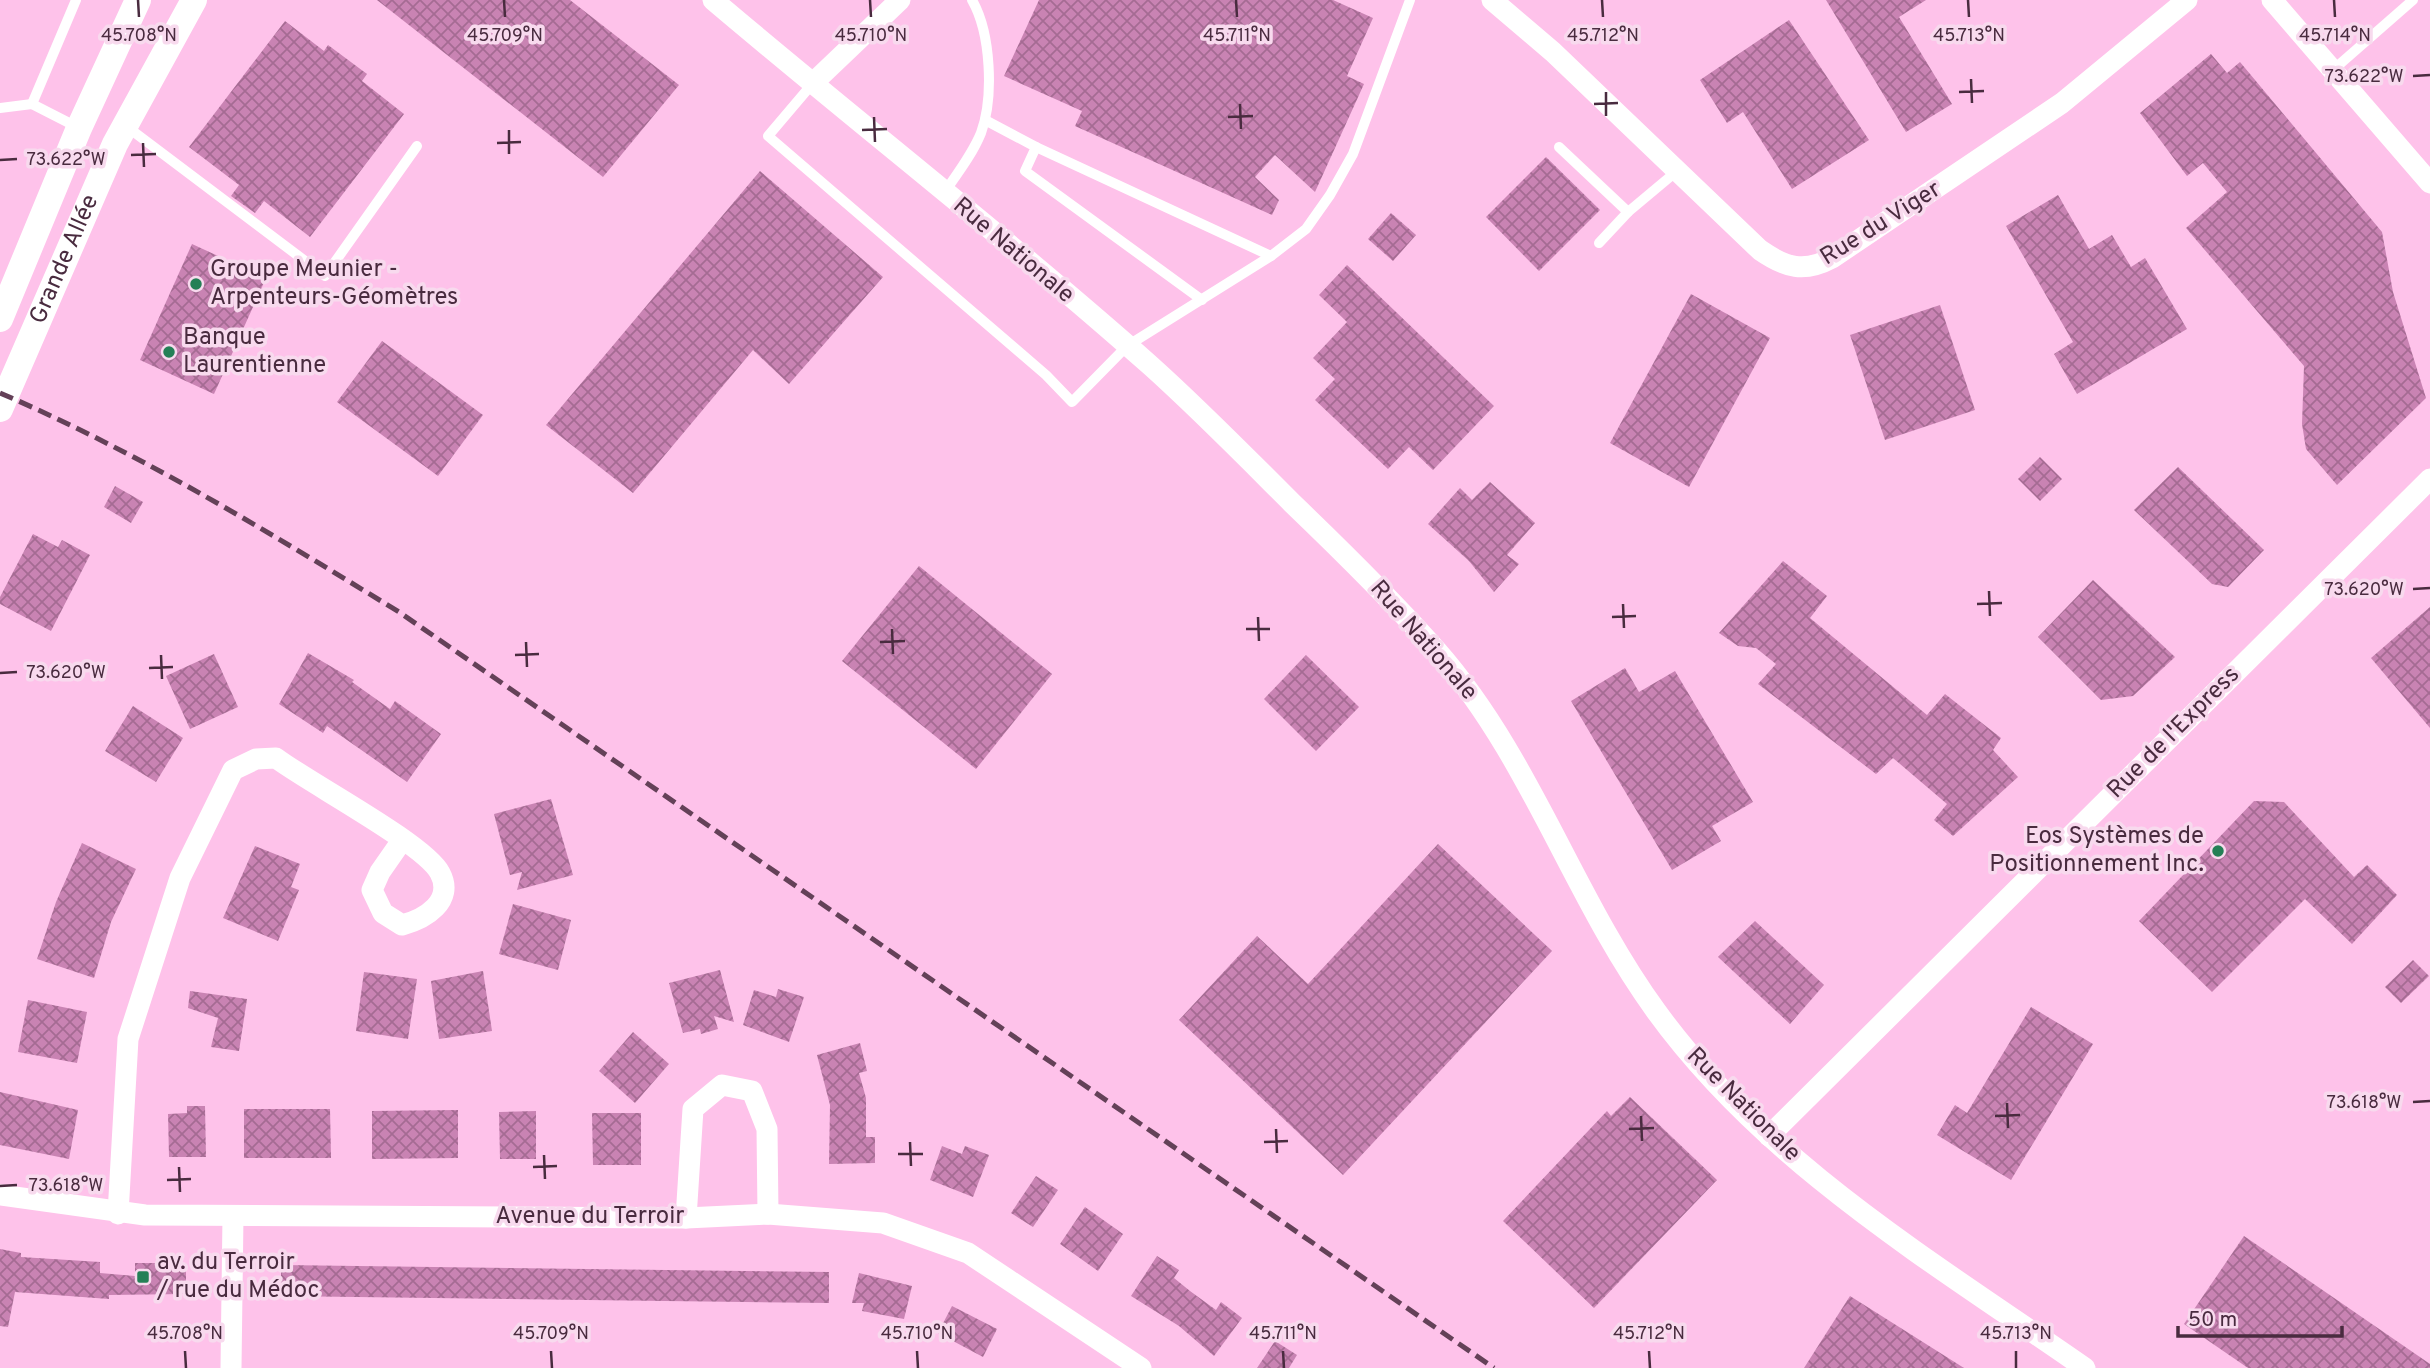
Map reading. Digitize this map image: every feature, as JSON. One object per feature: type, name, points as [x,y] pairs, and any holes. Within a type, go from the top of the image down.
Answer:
[{"type":"street","name":"Grande Allée","points":[[0,318],[79,128],[138,0]]},
{"type":"street","name":"Grande Allée","points":[[0,409],[120,135],[194,0]]},
{"type":"street","name":"Rue Nationale","points":[[713,0],[1180,393],[1326,536],[1442,656],[1474,699],[1527,781],[1597,916],[1657,1013],[1704,1069],[1769,1136],[1850,1205],[2085,1368]]},
{"type":"street","points":[[813,83],[900,0]]},
{"type":"street","name":"Rue du Viger","points":[[1492,0],[1545,45],[1760,250],[1777,262],[1803,269],[1818,265],[1973,165],[2062,103],[2187,0]]},
{"type":"street","points":[[2272,0],[2430,183]]},
{"type":"street","points":[[79,128],[120,135]]},
{"type":"street","name":"Rue de l'Express","points":[[1769,1136],[2430,479]]},
{"type":"street","points":[[118,1213],[128,1039],[180,878],[233,770],[256,759],[276,758],[403,839]]},
{"type":"street","points":[[686,1218],[692,1109],[722,1085],[752,1091],[767,1129],[768,1214]]},
{"type":"street","name":"Avenue du Terroir","points":[[0,1195],[118,1213],[686,1218],[768,1214],[883,1223],[968,1253],[1141,1368]]},
{"type":"street","points":[[231,1368],[233,1216]]},
{"type":"lane","points":[[33,104],[76,0]]},
{"type":"lane","points":[[943,193],[969,156],[985,120],[987,50],[983,23],[972,0]]},
{"type":"lane","points":[[813,83],[768,136],[1046,375],[1072,402],[1127,346],[1271,256],[1306,229],[1330,195],[1353,154],[1410,0]]},
{"type":"lane","points":[[2333,70],[2413,0]]},
{"type":"lane","points":[[0,108],[33,104],[79,128]]},
{"type":"lane","points":[[985,120],[1036,147],[1271,256]]},
{"type":"lane","points":[[120,135],[325,275],[417,146]]},
{"type":"lane","points":[[1036,147],[1025,171],[1202,300]]},
{"type":"lane","points":[[1559,147],[1628,212]]},
{"type":"lane","points":[[1599,243],[1628,212],[1677,171]]},
{"type":"building","points":[[377,0],[570,0],[679,85],[603,177]]},
{"type":"building","points":[[1039,0],[1333,0],[1373,18],[1347,76],[1364,84],[1315,192],[1275,155],[1255,177],[1279,200],[1272,215],[1075,126],[1082,111],[1004,76]]},
{"type":"building","points":[[1826,0],[1926,0],[1899,17],[1952,104],[1906,132]]},
{"type":"building","points":[[1789,20],[1869,140],[1792,189],[1743,112],[1727,123],[1700,80]]},
{"type":"building","points":[[285,21],[324,51],[328,45],[367,74],[362,81],[404,114],[310,237],[264,201],[255,213],[231,196],[239,185],[189,147]]},
{"type":"building","points":[[2211,54],[2227,73],[2240,62],[2382,232],[2393,292],[2426,398],[2337,485],[2306,449],[2302,424],[2304,366],[2186,228],[2227,192],[2203,163],[2187,176],[2140,113]]},
{"type":"building","points":[[1546,157],[1600,210],[1539,271],[1486,217]]},
{"type":"building","points":[[760,171],[883,277],[789,384],[753,350],[633,493],[546,425]]},
{"type":"building","points":[[2058,195],[2089,249],[2112,235],[2131,267],[2145,258],[2187,329],[2077,394],[2054,354],[2073,342],[2006,226]]},
{"type":"building","points":[[1391,213],[1416,235],[1393,261],[1368,239]]},
{"type":"building","points":[[192,244],[266,278],[214,394],[140,360]]},
{"type":"building","points":[[1347,265],[1494,406],[1433,470],[1409,447],[1388,469],[1315,400],[1335,379],[1313,358],[1347,322],[1319,295]]},
{"type":"building","points":[[1691,294],[1770,338],[1689,487],[1610,443]]},
{"type":"building","points":[[1940,305],[1975,410],[1885,440],[1850,335]]},
{"type":"building","points":[[382,341],[483,415],[438,476],[337,402]]},
{"type":"building","points":[[2040,457],[2062,479],[2040,501],[2018,479]]},
{"type":"building","points":[[2178,467],[2264,550],[2228,587],[2212,584],[2134,510]]},
{"type":"building","points":[[1490,482],[1535,523],[1507,555],[1519,564],[1494,592],[1469,561],[1428,524],[1460,488],[1472,500]]},
{"type":"building","points":[[115,486],[143,502],[131,523],[104,507]]},
{"type":"building","points":[[33,534],[58,547],[62,540],[90,555],[51,631],[0,604],[0,597]]},
{"type":"building","points":[[1783,561],[1827,596],[1810,618],[1927,715],[1945,694],[2001,738],[1993,750],[2018,777],[1953,836],[1934,820],[1947,804],[1893,758],[1876,774],[1758,684],[1776,664],[1756,648],[1738,646],[1719,633]]},
{"type":"building","points":[[919,566],[1052,674],[976,769],[842,661]]},
{"type":"building","points":[[2093,580],[2175,657],[2133,696],[2101,700],[2038,637]]},
{"type":"building","points":[[2430,607],[2430,728],[2371,658]]},
{"type":"building","points":[[308,653],[354,680],[352,682],[390,709],[395,701],[441,734],[407,782],[327,726],[323,733],[279,704]]},
{"type":"building","points":[[214,654],[238,707],[190,729],[166,676]]},
{"type":"building","points":[[1306,655],[1359,707],[1316,751],[1264,699]]},
{"type":"building","points":[[1625,668],[1639,692],[1675,671],[1753,802],[1712,826],[1721,841],[1672,870],[1571,701]]},
{"type":"building","points":[[133,706],[183,738],[156,782],[105,751]]},
{"type":"building","points":[[551,799],[573,875],[517,890],[522,872],[510,875],[494,814]]},
{"type":"building","points":[[2254,801],[2284,802],[2354,877],[2367,865],[2397,895],[2352,944],[2305,899],[2212,992],[2139,921]]},
{"type":"building","points":[[82,843],[136,869],[111,922],[94,978],[37,959],[56,902]]},
{"type":"building","points":[[1438,844],[1552,951],[1343,1175],[1179,1020],[1257,936],[1308,984]]},
{"type":"building","points":[[255,846],[300,864],[291,887],[299,890],[278,941],[223,918]]},
{"type":"building","points":[[513,904],[571,920],[558,970],[499,954]]},
{"type":"building","points":[[1755,921],[1824,985],[1790,1024],[1718,957]]},
{"type":"building","points":[[2413,960],[2429,976],[2401,1003],[2385,987]]},
{"type":"building","points":[[720,970],[734,1022],[714,1016],[718,1029],[701,1034],[700,1029],[683,1033],[669,983]]},
{"type":"building","points":[[483,971],[492,1031],[439,1039],[431,981]]},
{"type":"building","points":[[364,972],[417,979],[408,1039],[356,1031]]},
{"type":"building","points":[[778,989],[804,997],[789,1042],[743,1025],[754,990],[776,997]]},
{"type":"building","points":[[190,991],[247,999],[239,1051],[211,1047],[218,1018],[188,1008]]},
{"type":"building","points":[[28,1000],[87,1012],[77,1063],[18,1052]]},
{"type":"building","points":[[2031,1007],[2093,1044],[2011,1180],[1937,1135],[1955,1105],[1967,1113]]},
{"type":"building","points":[[633,1032],[669,1064],[635,1103],[599,1071]]},
{"type":"building","points":[[860,1043],[867,1071],[859,1073],[866,1098],[866,1137],[875,1137],[875,1163],[829,1164],[830,1105],[817,1055]]},
{"type":"building","points":[[0,1092],[78,1110],[69,1159],[0,1145]]},
{"type":"building","points":[[1630,1097],[1717,1180],[1594,1308],[1503,1221],[1607,1111],[1611,1116]]},
{"type":"building","points":[[187,1106],[205,1106],[206,1157],[169,1157],[168,1114],[187,1113]]},
{"type":"building","points":[[244,1109],[330,1109],[331,1158],[244,1158]]},
{"type":"building","points":[[458,1110],[458,1158],[372,1159],[372,1111]]},
{"type":"building","points":[[536,1111],[536,1159],[500,1159],[499,1112]]},
{"type":"building","points":[[592,1113],[641,1113],[641,1165],[593,1165]]},
{"type":"building","points":[[942,1146],[962,1154],[965,1146],[989,1155],[973,1197],[930,1180]]},
{"type":"building","points":[[1036,1176],[1058,1190],[1033,1227],[1011,1213]]},
{"type":"building","points":[[1085,1207],[1123,1234],[1098,1271],[1060,1244]]},
{"type":"building","points":[[2244,1236],[2430,1364],[2430,1368],[2248,1368],[2184,1324]]},
{"type":"building","points":[[0,1249],[21,1253],[21,1257],[100,1262],[100,1273],[135,1276],[135,1263],[186,1263],[186,1294],[109,1295],[109,1299],[15,1292],[8,1327],[0,1326]]},
{"type":"building","points":[[1157,1256],[1179,1270],[1174,1278],[1216,1310],[1221,1302],[1242,1318],[1214,1356],[1179,1326],[1131,1296]]},
{"type":"building","points":[[281,1265],[829,1272],[829,1303],[281,1296]]},
{"type":"building","points":[[859,1273],[912,1286],[904,1319],[862,1311],[864,1303],[852,1303]]},
{"type":"building","points":[[1850,1296],[1964,1368],[1804,1368]]},
{"type":"building","points":[[952,1306],[997,1329],[983,1357],[938,1333]]},
{"type":"building","points":[[1275,1341],[1297,1355],[1289,1368],[1257,1368]]},
{"type":"railway","points":[[0,393],[154,468],[399,612],[1494,1368]]},
{"type":"place","name":"Groupe Meunier - Arpenteurs-Géomètres","points":[[196,284]]},
{"type":"place","name":"Banque Laurentienne","points":[[169,352]]},
{"type":"place","name":"Eos Systèmes de Positionnement Inc.","points":[[2218,851]]},
{"type":"place","name":"av. du Terroir / rue du Médoc","points":[[143,1277]]}]
